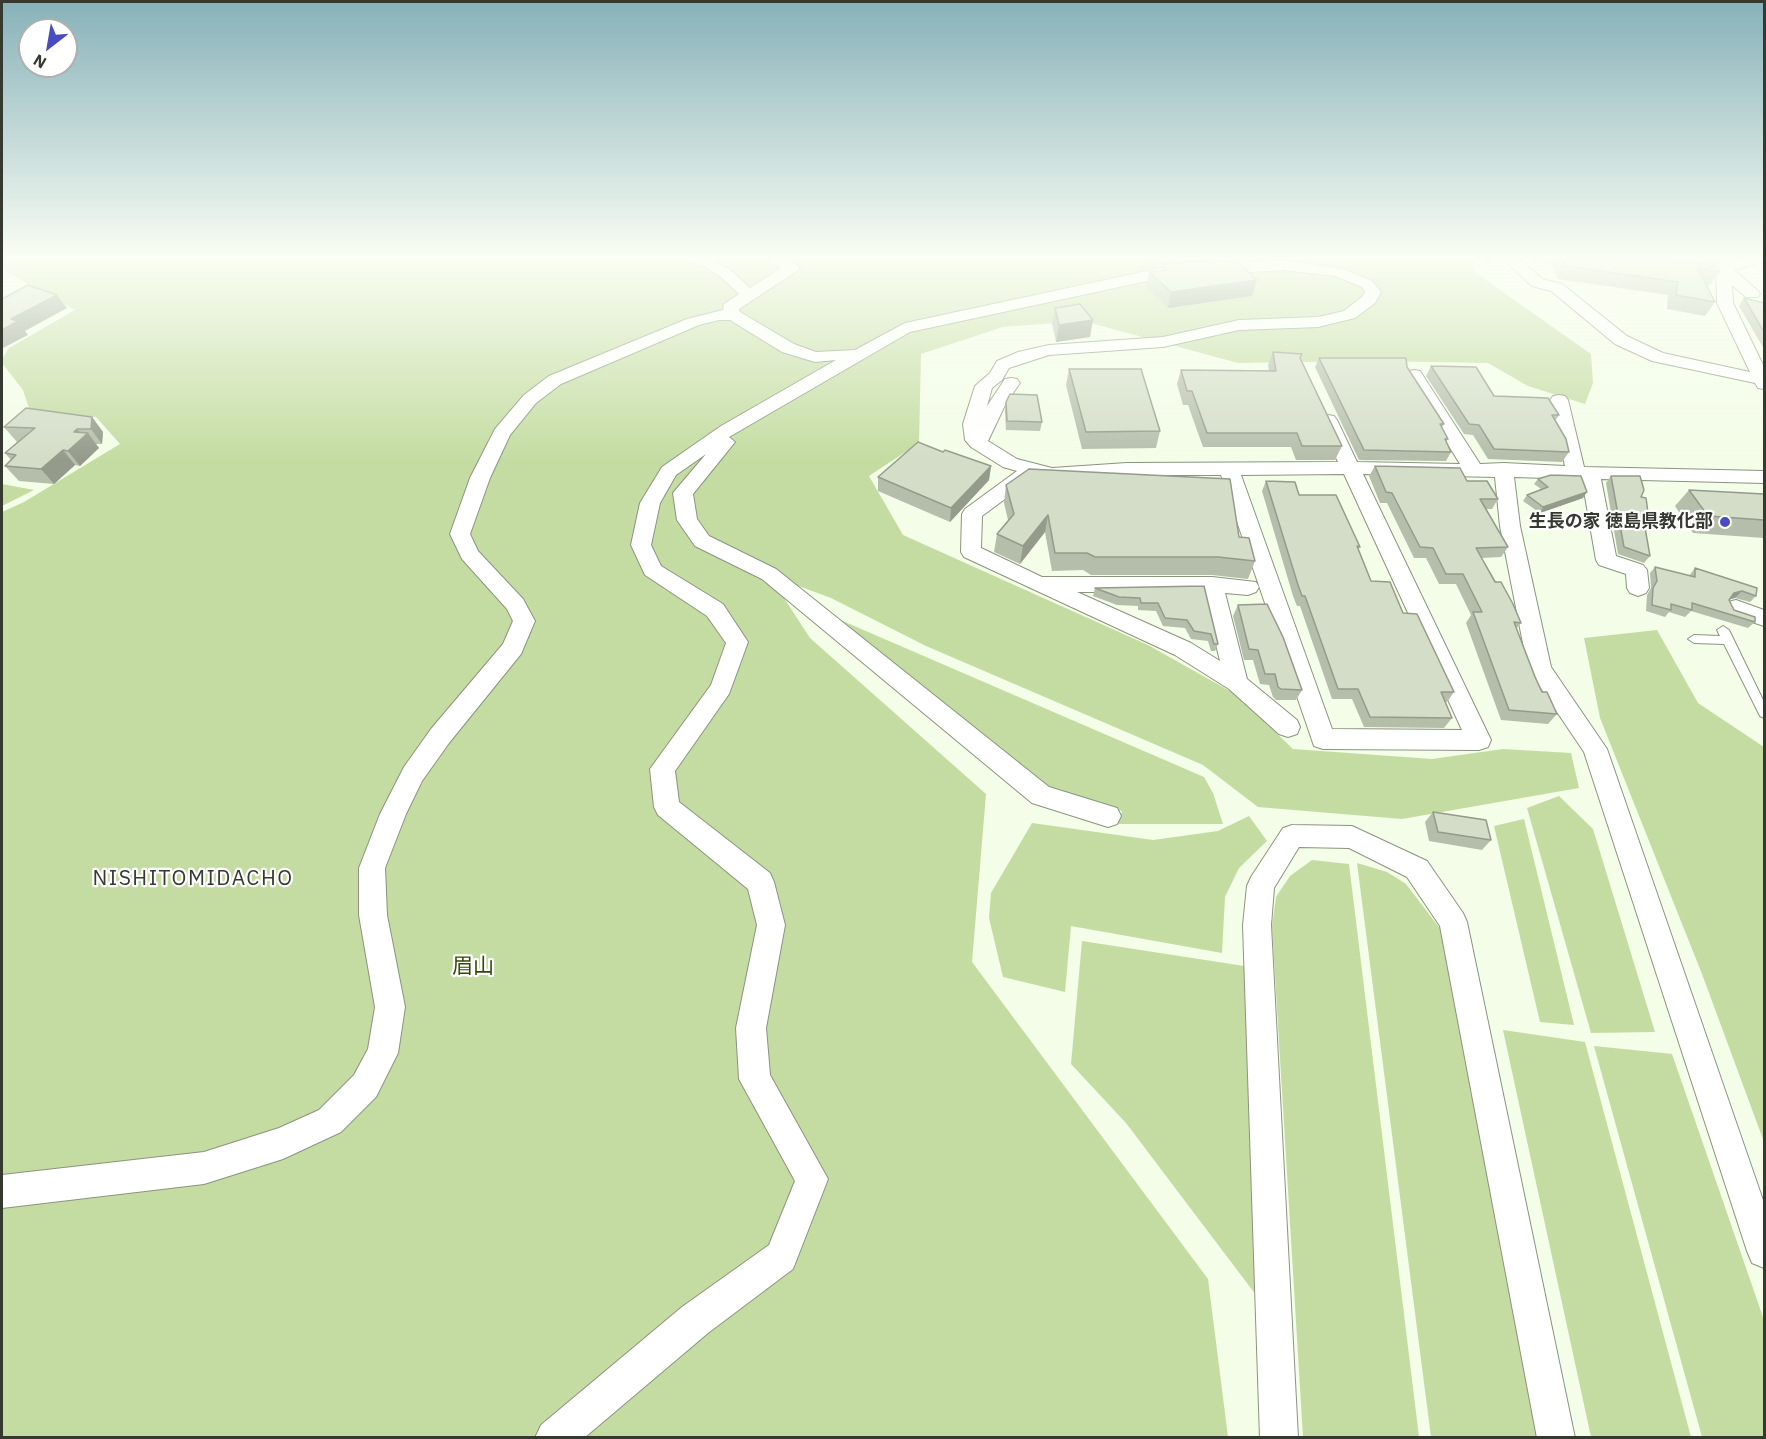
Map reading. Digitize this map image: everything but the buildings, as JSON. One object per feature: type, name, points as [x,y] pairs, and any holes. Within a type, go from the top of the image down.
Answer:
[{"type":"street","points":[[2,1192],[204,1168],[283,1143],[330,1121],[364,1086],[383,1053],[390,1007],[373,915],[372,868],[393,814],[413,774],[440,736],[513,648],[524,621],[515,603],[469,554],[460,534],[480,478],[502,433],[530,399],[555,380],[683,326]]},
{"type":"street","points":[[751,326],[789,348],[815,357],[859,354]]},
{"type":"street","points":[[554,1437],[695,1320],[781,1257],[812,1179],[755,1078],[751,1028],[771,925],[760,882],[667,807],[662,769],[721,688],[737,642],[715,610],[652,570],[642,545],[650,503],[669,471],[727,430],[905,328],[914,326]]},
{"type":"street","points":[[1238,326],[1163,342],[1049,350],[1024,356],[1003,365],[996,376],[984,386],[972,424],[974,440],[1010,463],[1052,474],[1127,469],[1504,469],[1764,477]]},
{"type":"street","points":[[1604,326],[1621,340],[1658,357],[1764,382]]},
{"type":"street","points":[[1736,326],[1764,382]]},
{"type":"street","points":[[1414,375],[1473,469]]},
{"type":"street","points":[[978,442],[997,403],[1011,383]]},
{"type":"street","points":[[1559,400],[1583,472],[1606,560],[1636,570],[1638,588]]},
{"type":"street","points":[[1229,469],[1323,739],[1479,740],[1320,404]]},
{"type":"street","points":[[750,418],[714,454],[683,493],[687,520],[702,541],[769,574],[1041,795],[1108,816]]},
{"type":"street","points":[[1504,469],[1509,526],[1540,669],[1595,749],[1764,1251]]},
{"type":"street","points":[[1031,470],[972,514],[971,552],[1183,649],[1237,683],[1288,727]]},
{"type":"street","points":[[1039,584],[1248,587]]},
{"type":"street","points":[[1212,585],[1237,683]]},
{"type":"street","points":[[1736,608],[1764,618]]},
{"type":"street","points":[[1279,1437],[1257,925],[1261,886],[1292,836],[1352,837],[1417,869],[1452,922],[1557,1437]]},
{"type":"lane","points":[[1694,639],[1725,635],[1764,712]]},
{"type":"green space","name":"眉山","points":[[47,326],[1014,326],[1003,327],[921,354],[919,443],[869,476],[903,535],[1148,645],[1237,695],[1293,749],[1432,759],[1503,749],[1571,753],[1579,788],[1402,819],[1258,807],[1203,765],[926,646],[831,598],[769,575],[810,638],[986,794],[972,962],[1208,1279],[1228,1437],[2,1438],[2,512],[24,502],[120,444],[96,417],[30,411],[23,390],[2,363],[9,348]]},
{"type":"green space","name":"眉山","points":[[1102,326],[1551,326],[1591,354],[1593,383],[1585,404],[1528,386],[1488,363],[1370,361],[1238,363]]},
{"type":"green space","points":[[2,484],[34,490],[2,506]]},
{"type":"green space","points":[[838,619],[1204,777],[1213,793],[1223,824],[1117,824],[1122,811],[1042,787]]},
{"type":"green space","points":[[1657,630],[1698,703],[1764,747],[1764,1142],[1702,974],[1600,718],[1584,638]]},
{"type":"green space","points":[[1559,796],[1593,829],[1655,1032],[1591,1033],[1527,808]]},
{"type":"green space","points":[[1249,816],[1267,841],[1239,868],[1225,897],[1222,953],[1071,926],[1065,992],[1003,977],[989,918],[991,893],[1032,823],[1153,840],[1218,831]]},
{"type":"green space","points":[[1524,819],[1574,1025],[1540,1022],[1494,826]]},
{"type":"green space","points":[[1312,860],[1349,864],[1419,1437],[1303,1437],[1272,926],[1276,897],[1290,876]]},
{"type":"green space","points":[[1357,863],[1387,872],[1406,884],[1445,935],[1541,1437],[1431,1437]]},
{"type":"green space","points":[[1082,941],[1244,966],[1256,1295],[1126,1123],[1071,1064]]},
{"type":"green space","points":[[1503,1030],[1585,1042],[1691,1437],[1591,1437]]},
{"type":"green space","points":[[1594,1046],[1672,1054],[1764,1320],[1764,1437],[1702,1437]]},
{"type":"place","name":"生長の家 徳島県教化部","points":[[1725,522]]},
{"type":"district","name":"NISHITOMIDACHO","points":[[193,879]]}]
